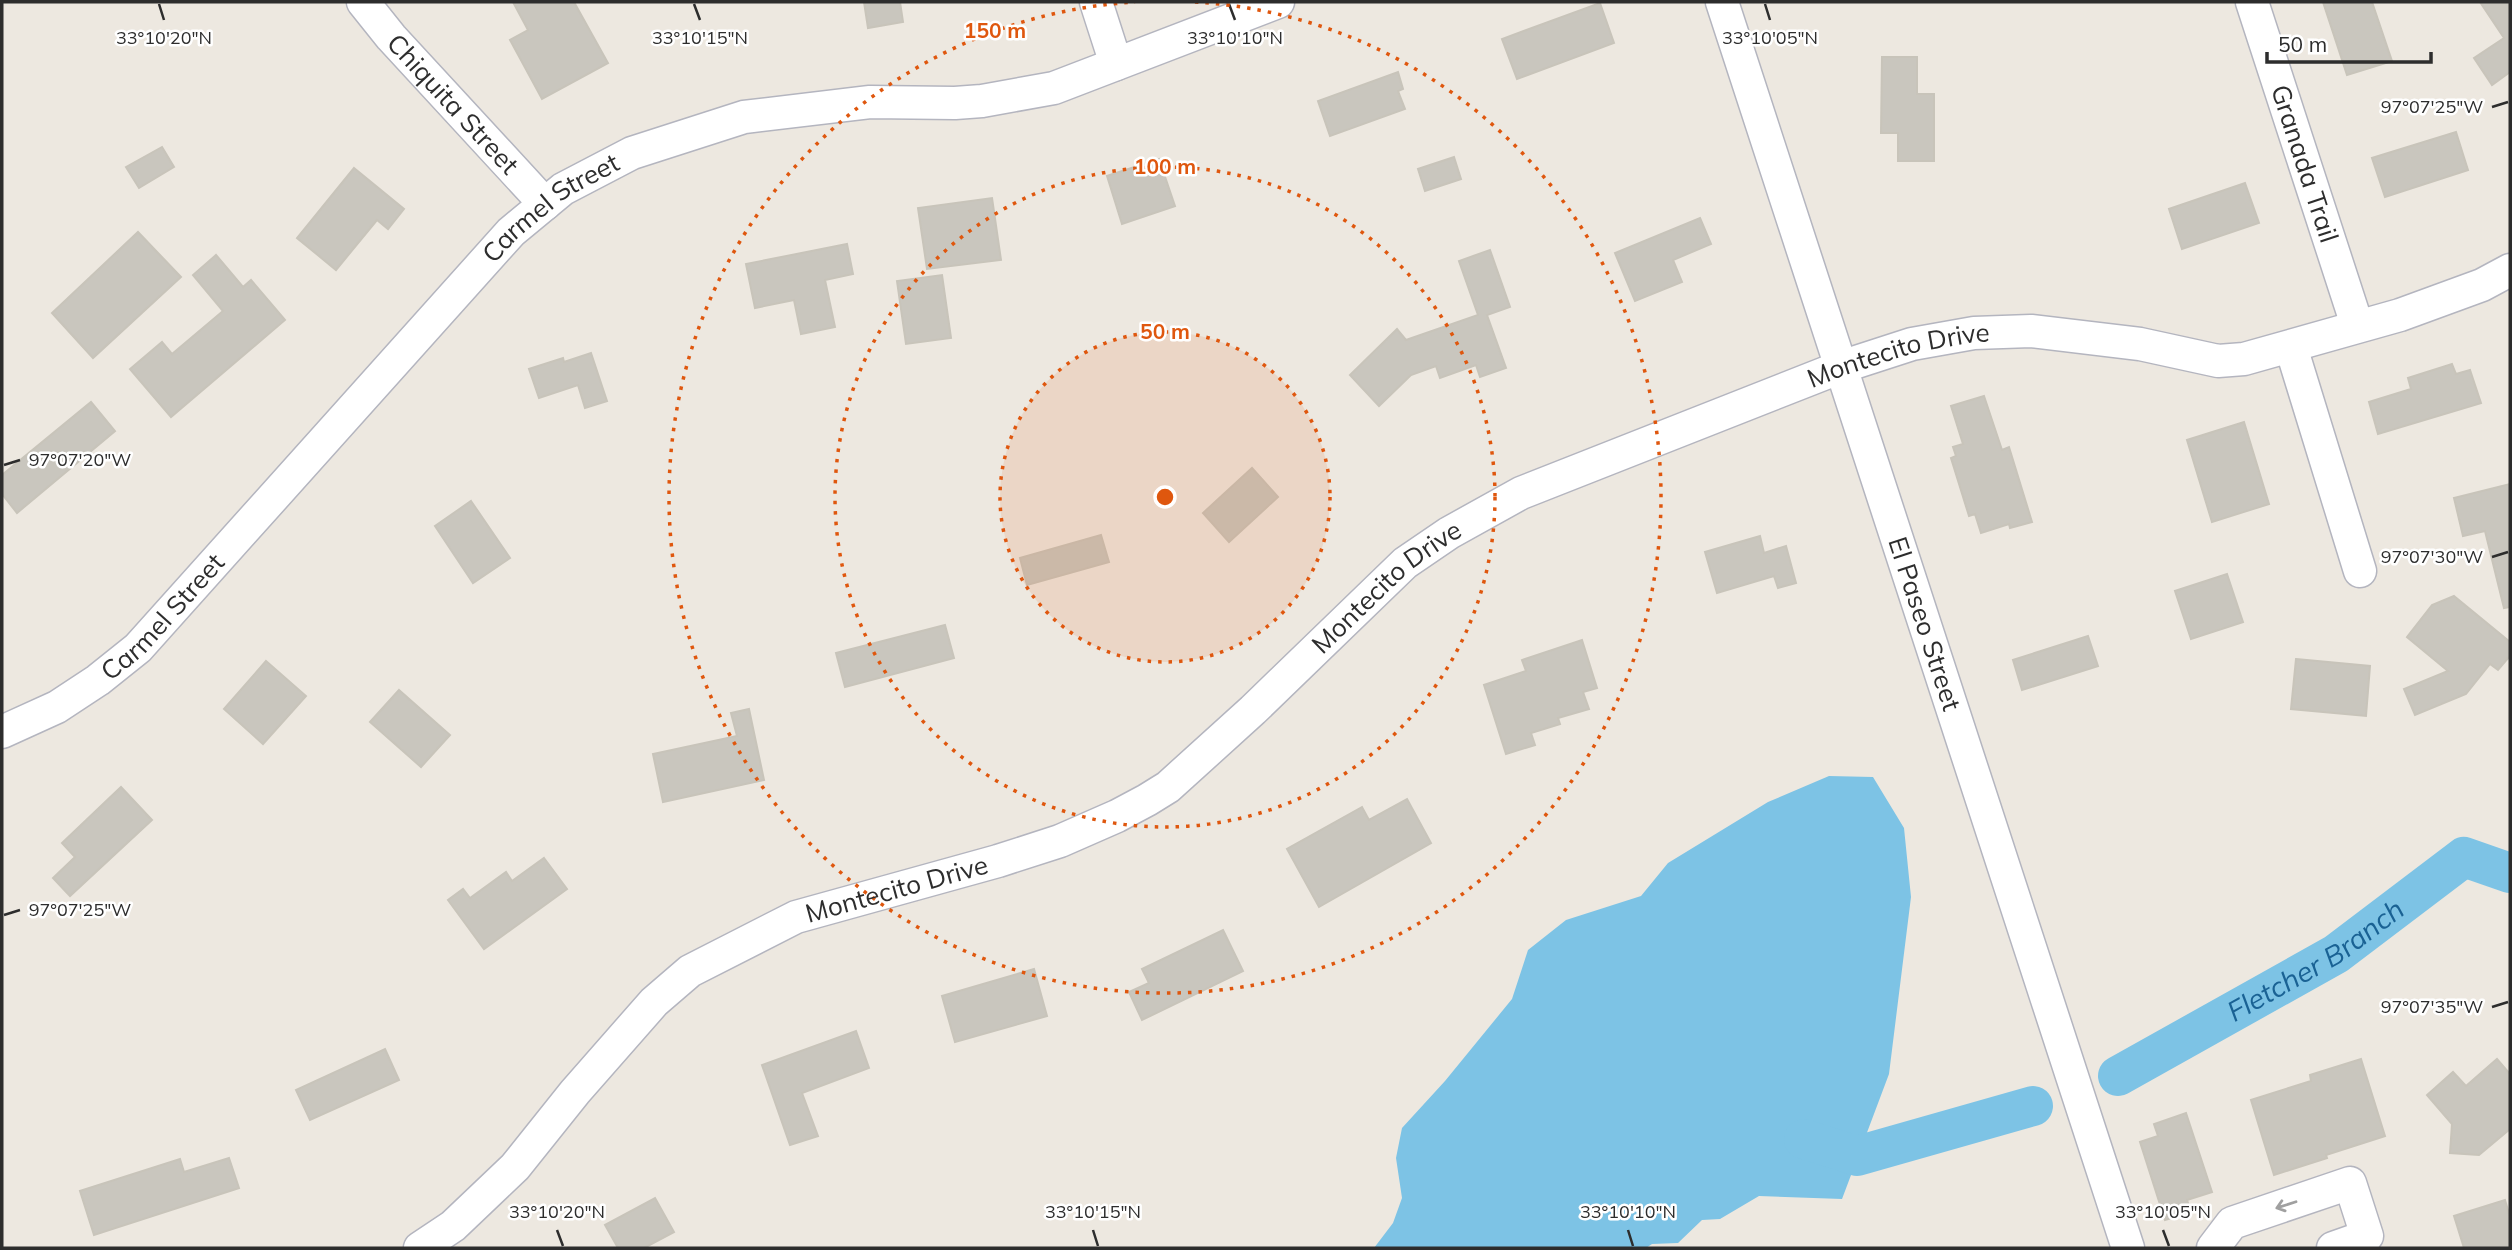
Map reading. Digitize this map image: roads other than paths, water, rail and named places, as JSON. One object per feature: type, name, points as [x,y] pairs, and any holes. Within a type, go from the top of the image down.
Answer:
[{"type":"street","name":"Chiquita Street","points":[[363,2],[391,37],[545,204]]},
{"type":"street","points":[[1097,2],[1116,64]]},
{"type":"street","name":"Carmel Street","points":[[2,732],[57,706],[98,680],[138,648],[511,232],[563,189],[632,153],[744,117],[870,102],[982,101],[1054,88],[1278,2]]},
{"type":"street","name":"El Paseo Street","points":[[1722,2],[2128,1248]]},
{"type":"street","name":"Granada Trail","points":[[2252,2],[2357,325]]},
{"type":"street","name":"Montecito Drive","points":[[420,1248],[453,1226],[515,1167],[575,1092],[654,1002],[690,971],[796,917],[1060,841],[1117,816],[1168,787],[1253,710],[1405,563],[1449,533],[1521,493],[1840,367],[1912,344],[1986,332],[2031,331],[2140,344],[2218,361],[2245,359],[2357,325],[2400,315],[2482,285],[2510,270]]},
{"type":"street","points":[[2291,347],[2360,571]]},
{"type":"street","points":[[2213,1248],[2232,1223],[2350,1183],[2367,1236],[2333,1248]]},
{"type":"water","points":[[1829,776],[1873,777],[1904,828],[1911,897],[1889,1074],[1842,1199],[1759,1196],[1720,1219],[1702,1220],[1678,1243],[1652,1244],[1646,1248],[1374,1248],[1393,1223],[1402,1198],[1396,1158],[1402,1128],[1445,1081],[1512,999],[1528,950],[1566,920],[1641,896],[1668,863],[1768,802]]},
{"type":"waterway","name":"Fletcher Branch","points":[[2118,1076],[2336,954],[2464,857],[2510,873]]},
{"type":"waterway","name":"Fletcher Branch","points":[[1804,1139],[1857,1156],[2033,1106]]}]
